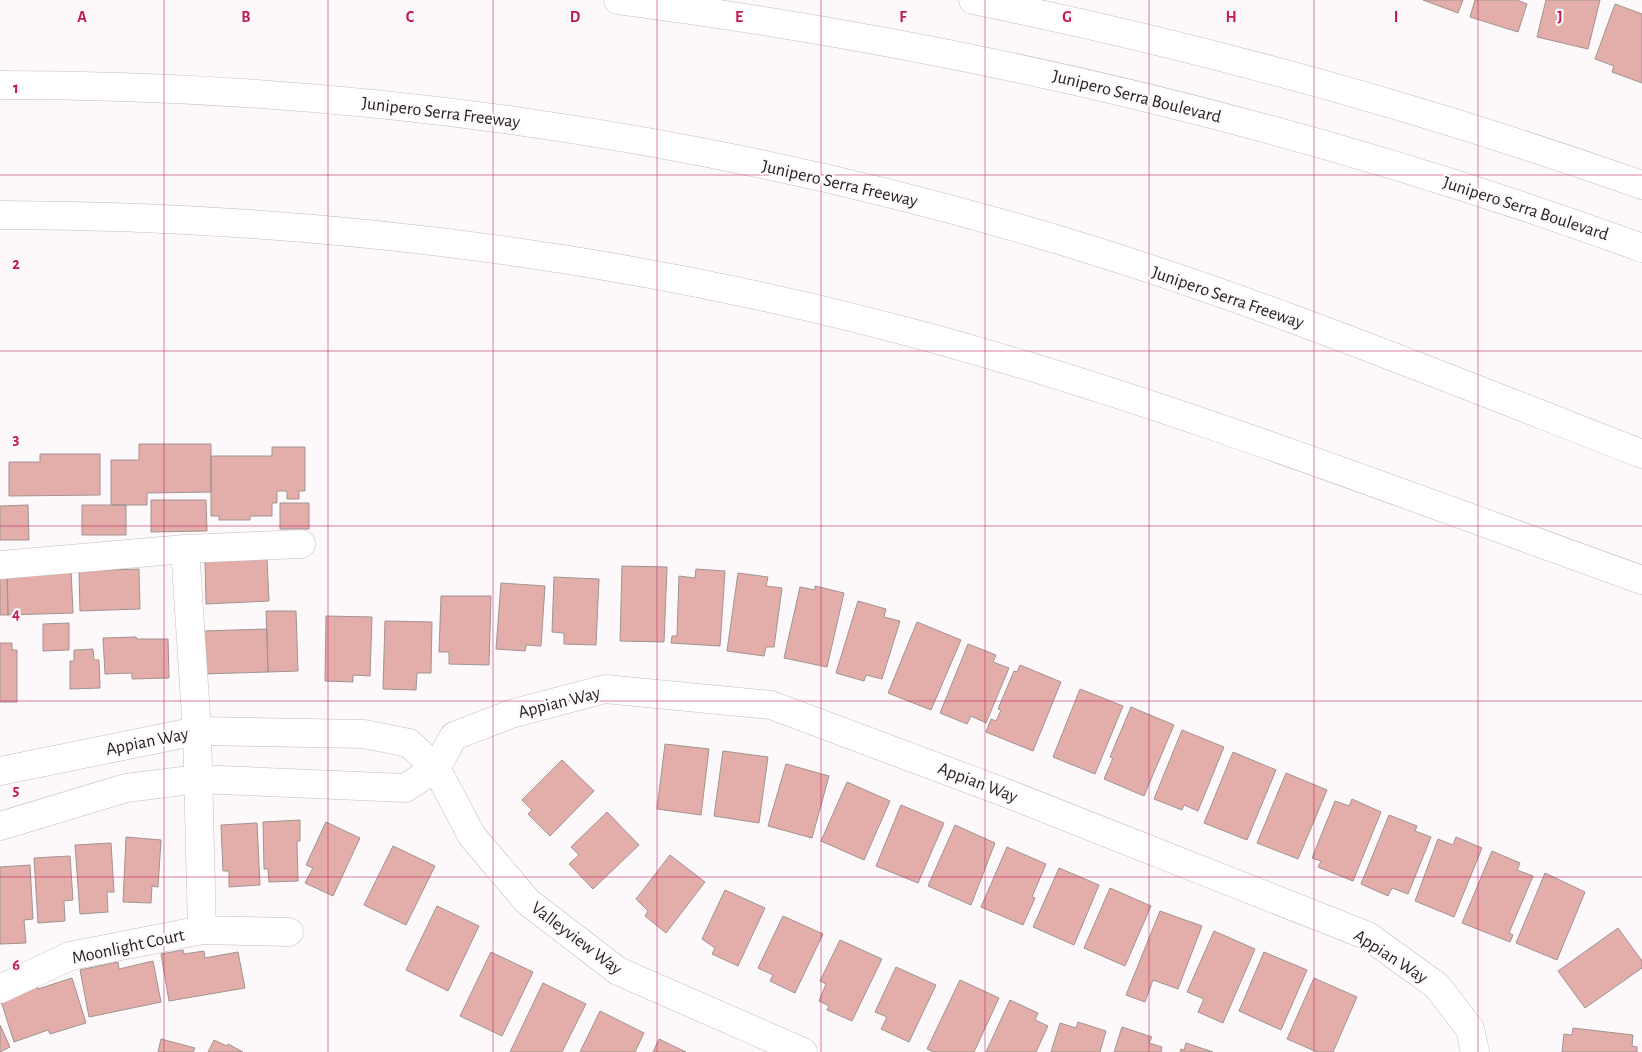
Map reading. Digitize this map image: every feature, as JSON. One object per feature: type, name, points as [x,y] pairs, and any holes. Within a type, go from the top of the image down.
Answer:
[{"type":"main road","name":"Junipero Serra Boulevard","points":[[618,0],[868,39],[1008,66],[1148,98],[1369,158],[1534,210],[1642,248]]},
{"type":"main road","points":[[973,0],[1116,30],[1327,85],[1499,136],[1642,185]]},
{"type":"main road","name":"Junipero Serra Freeway","points":[[0,85],[181,89],[413,108],[585,131],[700,152],[824,178],[1040,234],[1206,288],[1316,328],[1642,454]]},
{"type":"main road","points":[[0,215],[173,218],[390,236],[494,248],[608,267],[775,300],[937,340],[1102,389],[1642,580]]},
{"type":"main road","points":[[0,565],[185,549],[301,544]]},
{"type":"main road","name":"Moonlight Court","points":[[185,549],[197,731],[202,930]]},
{"type":"main road","name":"Appian Way","points":[[0,826],[126,788],[198,779],[405,788],[436,768],[454,736],[511,714],[605,689],[771,704],[1025,800],[1368,936],[1437,986],[1470,1029],[1475,1052]]},
{"type":"main road","name":"Appian Way","points":[[0,771],[197,731],[364,734],[409,744],[436,768]]},
{"type":"main road","name":"Valleyview Way","points":[[436,768],[472,836],[528,902],[618,971],[803,1052]]},
{"type":"main road","name":"Moonlight Court","points":[[0,989],[70,956],[202,930],[289,932]]},
{"type":"building","points":[[1423,0],[1463,0],[1458,13]]},
{"type":"building","points":[[1475,0],[1517,0],[1527,4],[1518,32],[1470,17]]},
{"type":"building","points":[[1546,0],[1600,0],[1588,49],[1537,37]]},
{"type":"building","points":[[1615,4],[1642,14],[1642,83],[1612,72],[1614,66],[1595,59]]},
{"type":"building","points":[[139,444],[211,444],[211,492],[147,493],[147,505],[111,505],[111,460],[139,460]]},
{"type":"building","points":[[272,447],[305,447],[305,491],[299,491],[299,499],[287,499],[287,491],[277,491],[277,503],[272,503],[272,516],[250,516],[250,520],[219,520],[219,516],[211,516],[211,456],[272,456]]},
{"type":"building","points":[[40,454],[100,454],[100,495],[9,496],[9,462],[40,462]]},
{"type":"building","points":[[151,500],[206,500],[207,531],[151,532]]},
{"type":"building","points":[[280,503],[309,503],[309,529],[280,529]]},
{"type":"building","points":[[28,505],[29,540],[0,540],[0,506]]},
{"type":"building","points":[[82,505],[126,505],[126,535],[82,535]]},
{"type":"building","points":[[267,559],[269,601],[206,604],[205,561]]},
{"type":"building","points":[[622,566],[667,567],[664,642],[620,641]]},
{"type":"building","points":[[71,569],[73,613],[8,615],[7,571]]},
{"type":"building","points":[[139,569],[140,609],[80,611],[79,571]]},
{"type":"building","points":[[696,569],[725,571],[720,646],[671,643],[672,636],[677,636],[679,576],[695,578]]},
{"type":"building","points":[[0,571],[7,571],[8,615],[0,615]]},
{"type":"building","points":[[738,573],[768,577],[766,586],[782,588],[774,647],[766,647],[764,656],[727,651]]},
{"type":"building","points":[[554,577],[599,579],[596,645],[564,644],[564,633],[552,632]]},
{"type":"building","points":[[501,583],[545,586],[541,646],[526,645],[525,651],[496,649]]},
{"type":"building","points":[[815,586],[844,593],[827,667],[784,658],[800,587],[815,590]]},
{"type":"building","points":[[441,596],[491,596],[489,665],[449,664],[449,652],[439,652]]},
{"type":"building","points":[[858,601],[886,609],[884,617],[900,621],[882,679],[866,675],[864,681],[836,673]]},
{"type":"building","points":[[266,611],[296,611],[298,671],[268,672]]},
{"type":"building","points":[[326,616],[372,617],[370,676],[353,675],[353,682],[325,681]]},
{"type":"building","points":[[385,621],[432,622],[431,673],[417,673],[416,690],[383,689]]},
{"type":"building","points":[[917,622],[961,640],[931,710],[888,693]]},
{"type":"building","points":[[69,623],[69,650],[43,651],[43,624]]},
{"type":"building","points":[[267,629],[268,672],[203,674],[202,631]]},
{"type":"building","points":[[136,637],[137,639],[168,639],[169,678],[132,679],[132,673],[105,674],[103,638]]},
{"type":"building","points":[[0,643],[12,643],[12,650],[17,650],[17,702],[0,702]]},
{"type":"building","points":[[968,644],[996,655],[993,662],[1009,668],[986,723],[971,716],[967,724],[940,713]]},
{"type":"building","points":[[93,649],[94,660],[99,660],[100,688],[70,689],[70,661],[74,661],[74,650]]},
{"type":"building","points":[[1020,665],[1061,682],[1033,751],[986,732],[991,719],[996,721],[1001,710],[998,709],[1014,671],[1017,672]]},
{"type":"building","points":[[1080,689],[1123,706],[1095,774],[1053,757]]},
{"type":"building","points":[[1131,707],[1174,725],[1144,796],[1104,779],[1113,758],[1110,757]]},
{"type":"building","points":[[1182,730],[1224,747],[1198,811],[1184,805],[1182,810],[1154,799]]},
{"type":"building","points":[[665,744],[709,749],[701,815],[657,809]]},
{"type":"building","points":[[723,751],[768,757],[759,823],[714,816]]},
{"type":"building","points":[[1233,752],[1276,770],[1247,840],[1204,823]]},
{"type":"building","points":[[562,760],[594,791],[550,836],[528,814],[532,810],[522,800]]},
{"type":"building","points":[[786,764],[829,776],[812,838],[768,826]]},
{"type":"building","points":[[1286,773],[1327,790],[1298,859],[1257,843]]},
{"type":"building","points":[[847,782],[890,801],[864,860],[821,841]]},
{"type":"building","points":[[1352,799],[1381,812],[1353,881],[1318,867],[1321,861],[1312,858],[1335,801],[1349,806]]},
{"type":"building","points":[[901,805],[944,823],[918,883],[876,866]]},
{"type":"building","points":[[607,812],[639,845],[593,889],[569,864],[579,855],[571,847]]},
{"type":"building","points":[[1389,815],[1417,826],[1415,831],[1431,837],[1408,894],[1392,888],[1388,896],[1361,884]]},
{"type":"building","points":[[300,820],[300,841],[297,841],[298,881],[269,882],[268,869],[264,869],[263,822]]},
{"type":"building","points":[[326,822],[360,838],[333,896],[305,883],[313,868],[306,865]]},
{"type":"building","points":[[257,823],[260,885],[229,887],[229,871],[223,871],[221,825]]},
{"type":"building","points":[[955,825],[995,843],[971,905],[928,886]]},
{"type":"building","points":[[126,837],[161,840],[158,887],[152,886],[151,903],[123,902]]},
{"type":"building","points":[[1456,837],[1482,848],[1454,917],[1415,901],[1438,839],[1453,845]]},
{"type":"building","points":[[111,843],[114,892],[107,892],[108,912],[80,914],[75,845]]},
{"type":"building","points":[[393,846],[435,866],[406,925],[364,905]]},
{"type":"building","points":[[1007,847],[1046,864],[1032,897],[1035,898],[1023,925],[981,907]]},
{"type":"building","points":[[1492,851],[1520,863],[1517,870],[1533,876],[1509,933],[1513,935],[1510,942],[1462,923]]},
{"type":"building","points":[[670,855],[705,882],[666,933],[645,916],[648,911],[636,899]]},
{"type":"building","points":[[70,856],[73,900],[64,901],[65,921],[38,923],[34,858]]},
{"type":"building","points":[[30,865],[33,919],[24,920],[26,943],[0,944],[0,867]]},
{"type":"building","points":[[1059,868],[1099,885],[1074,945],[1033,927]]},
{"type":"building","points":[[1545,873],[1585,892],[1557,960],[1516,943]]},
{"type":"building","points":[[1110,888],[1151,906],[1125,966],[1084,948]]},
{"type":"building","points":[[725,890],[765,908],[738,966],[712,954],[715,948],[702,939]]},
{"type":"building","points":[[437,906],[479,926],[448,991],[406,970]]},
{"type":"building","points":[[1160,911],[1202,926],[1178,989],[1153,980],[1145,1002],[1126,995]]},
{"type":"building","points":[[783,916],[823,934],[795,993],[770,981],[773,975],[758,968]]},
{"type":"building","points":[[1618,928],[1642,961],[1642,968],[1585,1008],[1558,971]]},
{"type":"building","points":[[1214,931],[1255,949],[1223,1023],[1198,1012],[1204,999],[1187,992]]},
{"type":"building","points":[[840,940],[882,959],[852,1021],[827,1010],[829,1006],[819,1001],[826,984],[820,981]]},
{"type":"building","points":[[183,950],[184,954],[204,951],[205,958],[238,952],[245,988],[169,1001],[161,954]]},
{"type":"building","points":[[491,952],[533,972],[502,1036],[460,1016]]},
{"type":"building","points":[[1264,952],[1307,970],[1281,1030],[1239,1011]]},
{"type":"building","points":[[153,961],[161,1002],[89,1017],[80,970],[118,962],[119,969]]},
{"type":"building","points":[[896,967],[936,985],[909,1042],[881,1029],[887,1017],[875,1012]]},
{"type":"building","points":[[72,978],[86,1023],[50,1034],[48,1030],[14,1042],[0,998],[37,985],[38,989]]},
{"type":"building","points":[[1314,978],[1357,997],[1333,1052],[1317,1052],[1287,1039]]},
{"type":"building","points":[[960,980],[999,998],[974,1052],[934,1052],[927,1049]]},
{"type":"building","points":[[543,983],[586,1004],[562,1052],[510,1052]]},
{"type":"building","points":[[1010,1000],[1038,1013],[1035,1020],[1048,1026],[1036,1052],[986,1052]]},
{"type":"building","points":[[600,1011],[644,1033],[635,1052],[580,1052]]},
{"type":"building","points":[[1078,1022],[1106,1031],[1100,1052],[1051,1052],[1060,1023],[1076,1028]]},
{"type":"building","points":[[0,1025],[10,1047],[0,1052]]},
{"type":"building","points":[[1122,1027],[1152,1037],[1149,1043],[1162,1047],[1161,1052],[1114,1052]]},
{"type":"building","points":[[1573,1028],[1633,1035],[1632,1046],[1637,1047],[1637,1052],[1562,1052],[1564,1034],[1572,1035]]},
{"type":"building","points":[[161,1039],[195,1048],[193,1052],[158,1052]]},
{"type":"building","points":[[659,1039],[686,1052],[653,1052]]},
{"type":"building","points":[[214,1040],[227,1046],[228,1044],[243,1052],[208,1052]]},
{"type":"building","points":[[1186,1043],[1213,1052],[1180,1052],[1181,1049],[1184,1050]]}]
